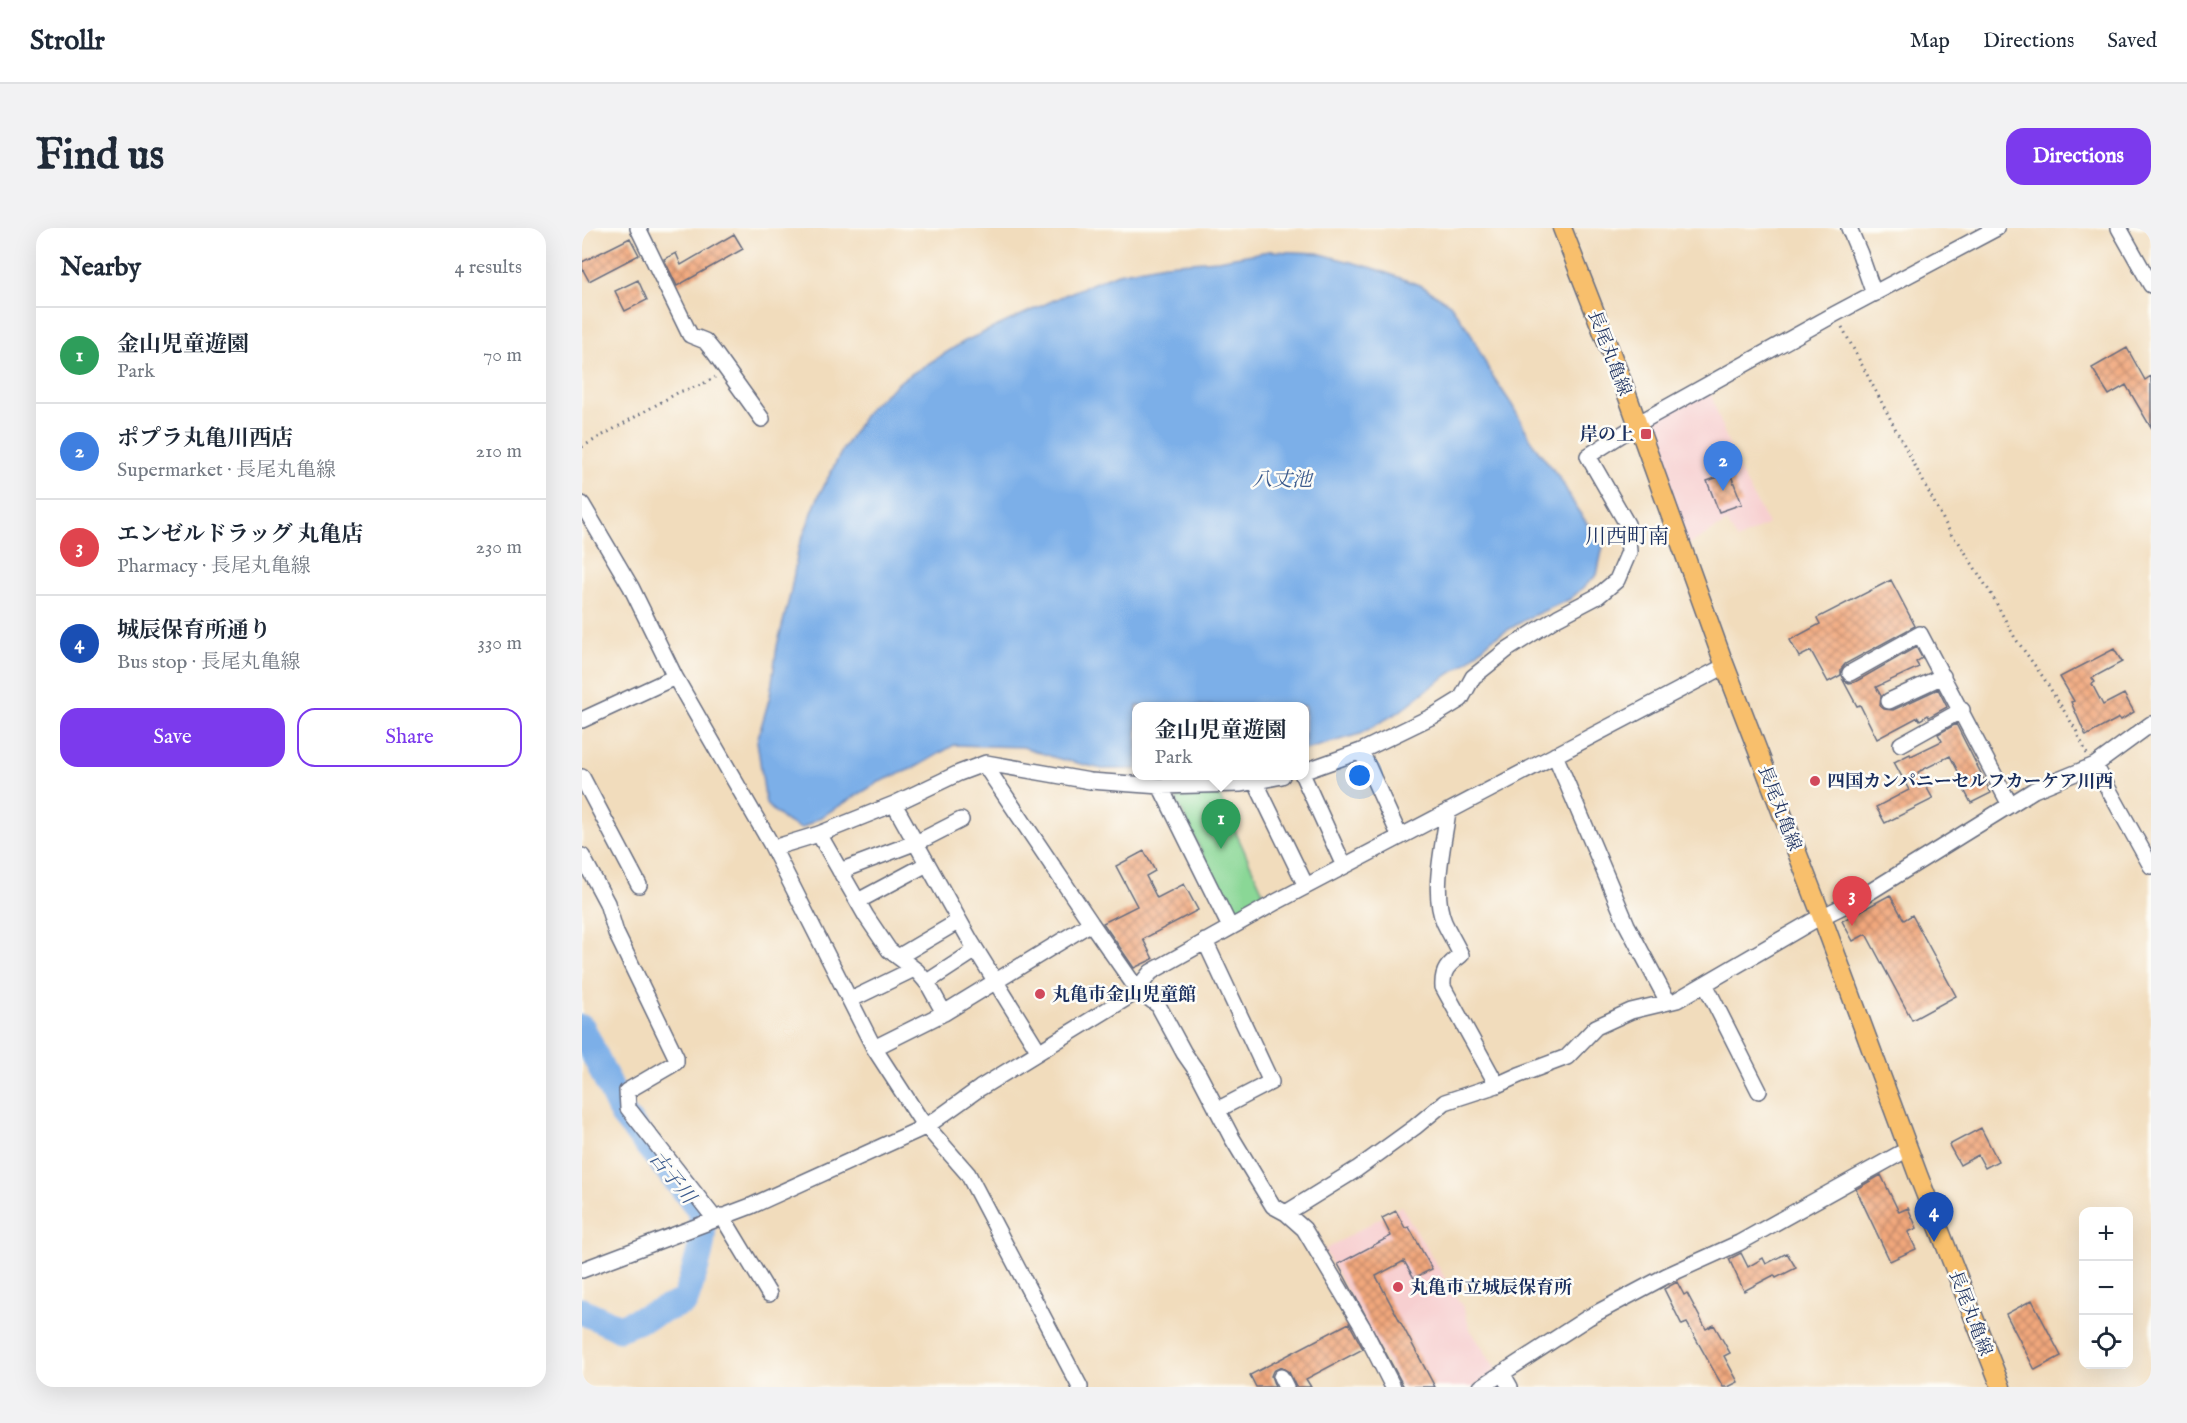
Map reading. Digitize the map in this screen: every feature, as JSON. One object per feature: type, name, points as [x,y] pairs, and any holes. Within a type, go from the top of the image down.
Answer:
[{"type":"main road","name":"長尾丸亀線","points":[[1562,228],[1908,1150],[2001,1387]]},
{"type":"street","points":[[638,228],[690,335],[705,341],[762,419]]},
{"type":"street","points":[[1849,228],[1874,294]]},
{"type":"street","points":[[1309,770],[1361,751],[1435,715],[1461,699],[1473,677],[1508,649],[1558,617],[1598,596],[1617,580],[1629,552],[1628,524],[1588,456],[1637,425],[1835,314],[1997,228]]},
{"type":"street","points":[[2120,228],[2151,285]]},
{"type":"street","points":[[582,504],[631,587],[675,677],[773,848],[874,1048],[927,1126],[968,1174],[1080,1387]]},
{"type":"street","points":[[1850,673],[1920,634],[2010,805]]},
{"type":"street","points":[[582,1270],[751,1206],[927,1126],[1038,1050],[1133,994],[1151,972],[1306,886],[1725,666]]},
{"type":"street","points":[[1889,701],[1943,676]]},
{"type":"street","points":[[582,720],[675,677]]},
{"type":"street","points":[[1901,744],[1962,710]]},
{"type":"street","points":[[1286,1213],[1357,1169],[1445,1102],[1497,1085],[1567,1057],[1596,1027],[1631,1011],[1677,1000],[1822,917],[1860,898],[2034,790],[2095,765],[2151,724]]},
{"type":"street","points":[[1361,751],[1400,837]]},
{"type":"street","points":[[1555,755],[1627,925],[1668,1002]]},
{"type":"street","points":[[773,848],[819,834],[984,764],[1090,781],[1160,786],[1242,783],[1260,780]]},
{"type":"street","points":[[984,764],[1137,989],[1158,1005],[1273,1206],[1286,1213],[1304,1229],[1362,1326],[1393,1387]]},
{"type":"street","points":[[2095,765],[2151,866]]},
{"type":"street","points":[[582,777],[639,885]]},
{"type":"street","points":[[1305,780],[1344,866]]},
{"type":"street","points":[[1255,781],[1306,886]]},
{"type":"street","points":[[1160,786],[1230,927]]},
{"type":"street","points":[[894,804],[959,921],[1038,1050]]},
{"type":"street","points":[[1448,811],[1439,898],[1443,921],[1461,955],[1446,966],[1442,975],[1443,987],[1497,1085]]},
{"type":"street","points":[[840,871],[915,842],[961,820]]},
{"type":"street","points":[[819,834],[890,950],[927,982],[944,1012]]},
{"type":"street","points":[[582,856],[607,903],[616,933],[676,1057],[675,1062],[670,1066],[627,1091],[628,1108],[717,1218],[769,1294]]},
{"type":"street","points":[[858,901],[927,864]]},
{"type":"street","points":[[898,957],[959,921]]},
{"type":"street","points":[[874,1048],[944,1012],[1091,923]]},
{"type":"street","points":[[1205,941],[1271,1082],[1217,1110]]},
{"type":"street","points":[[927,982],[976,950]]},
{"type":"street","points":[[850,1000],[914,969]]},
{"type":"street","points":[[1705,984],[1759,1091]]},
{"type":"street","points":[[1481,1387],[1589,1317],[1666,1276],[1738,1243],[1908,1150]]},
{"type":"street","points":[[1502,1373],[1510,1387]]},
{"type":"path","points":[[1835,314],[1953,538],[1958,541],[1993,597],[2015,638],[2054,694],[2095,765]]},
{"type":"path","points":[[582,447],[679,392],[701,385],[727,370]]},
{"type":"shaded area","points":[[1709,389],[1734,460],[1768,524],[1737,540],[1727,522],[1688,545],[1645,425]]},
{"type":"shaded area","name":"丸亀市立城辰保育所","points":[[1401,1206],[1464,1309],[1470,1329],[1495,1368],[1492,1374],[1473,1387],[1401,1387],[1324,1250]]},
{"type":"green space","points":[[1219,795],[1266,899],[1236,914],[1229,911],[1176,798]]},
{"type":"water","name":"八丈池","points":[[1269,251],[1317,253],[1373,268],[1422,286],[1450,304],[1470,332],[1490,372],[1512,405],[1534,445],[1561,480],[1577,509],[1603,546],[1597,575],[1570,599],[1530,617],[1492,639],[1466,663],[1399,712],[1360,734],[1309,749],[1309,702],[1132,702],[1132,769],[1102,769],[1023,747],[954,745],[916,767],[879,782],[801,829],[784,820],[766,804],[757,741],[770,696],[777,646],[799,546],[819,495],[843,449],[870,407],[903,379],[965,341],[1065,295],[1118,273],[1165,264],[1218,260]]},
{"type":"building","points":[[734,234],[743,249],[677,286],[664,259],[676,253],[681,265]]},
{"type":"building","points":[[630,238],[639,255],[589,281],[582,268],[582,262]]},
{"type":"building","points":[[638,280],[647,300],[625,311],[615,291]]},
{"type":"building","points":[[2127,348],[2145,380],[2151,376],[2151,428],[2126,385],[2109,395],[2092,368]]},
{"type":"building","points":[[1730,473],[1742,504],[1719,512],[1707,481]]},
{"type":"building","points":[[1891,580],[1915,626],[1845,664],[1841,669],[1841,675],[1828,682],[1811,651],[1799,657],[1790,640],[1820,624],[1817,618]]},
{"type":"building","points":[[1916,647],[1922,658],[1916,662],[1919,667],[1876,687],[1881,696],[1880,706],[1893,710],[1938,689],[1947,707],[1929,717],[1928,715],[1920,720],[1918,717],[1877,739],[1860,705],[1857,706],[1843,680],[1849,683],[1855,682]]},
{"type":"building","points":[[2114,649],[2122,662],[2092,678],[2095,682],[2092,684],[2103,705],[2124,694],[2134,712],[2086,736],[2071,702],[2074,701],[2060,677]]},
{"type":"building","points":[[1956,724],[1991,793],[1971,803],[1950,756],[1918,772],[1933,799],[1885,823],[1876,807],[1909,790],[1894,762],[1942,741],[1938,734]]},
{"type":"building","points":[[1144,851],[1155,871],[1146,876],[1157,898],[1184,884],[1198,910],[1143,939],[1153,959],[1134,968],[1103,923],[1137,906],[1116,866]]},
{"type":"building","points":[[1890,895],[1904,920],[1912,915],[1956,996],[1912,1020],[1866,934],[1853,941],[1842,921]]},
{"type":"building","points":[[1981,1128],[1998,1161],[1985,1168],[1978,1155],[1960,1165],[1949,1145]]},
{"type":"building","points":[[1881,1175],[1899,1212],[1908,1208],[1917,1228],[1908,1232],[1916,1249],[1890,1261],[1856,1189]]},
{"type":"building","points":[[1396,1211],[1405,1228],[1409,1227],[1432,1269],[1414,1278],[1404,1261],[1376,1276],[1435,1387],[1404,1387],[1338,1264],[1391,1236],[1382,1218]]},
{"type":"building","points":[[1741,1253],[1748,1267],[1763,1258],[1766,1264],[1787,1253],[1796,1268],[1776,1278],[1774,1275],[1744,1291],[1729,1259]]},
{"type":"building","points":[[1677,1282],[1684,1295],[1687,1293],[1706,1329],[1714,1325],[1730,1353],[1724,1356],[1738,1382],[1723,1387],[1687,1323],[1682,1325],[1664,1289]]},
{"type":"building","points":[[2032,1300],[2061,1356],[2035,1370],[2006,1314]]},
{"type":"building","points":[[1349,1323],[1363,1349],[1306,1379],[1311,1387],[1296,1387],[1289,1372],[1281,1367],[1273,1371],[1271,1376],[1275,1387],[1256,1387],[1250,1375]]},
{"type":"waterway","name":"古子川","points":[[582,1028],[623,1115],[700,1209],[703,1232],[699,1256],[685,1301],[619,1328],[582,1311]]},
{"type":"place","name":"岸の上","points":[[1646,434]]},
{"type":"place","name":"ポプラ丸亀川西店","points":[[1723,491]]},
{"type":"place","name":"四国カンパニーセルフカーケア川西","points":[[1815,781]]},
{"type":"place","name":"金山児童遊園","points":[[1221,849]]},
{"type":"place","name":"エンゼルドラッグ 丸亀店","points":[[1852,926]]},
{"type":"place","name":"丸亀市金山児童館","points":[[1040,994]]},
{"type":"place","name":"城辰保育所通り","points":[[1934,1242]]},
{"type":"place","name":"丸亀市立城辰保育所","points":[[1398,1287]]},
{"type":"district","name":"川西町南","points":[[1627,536]]}]
